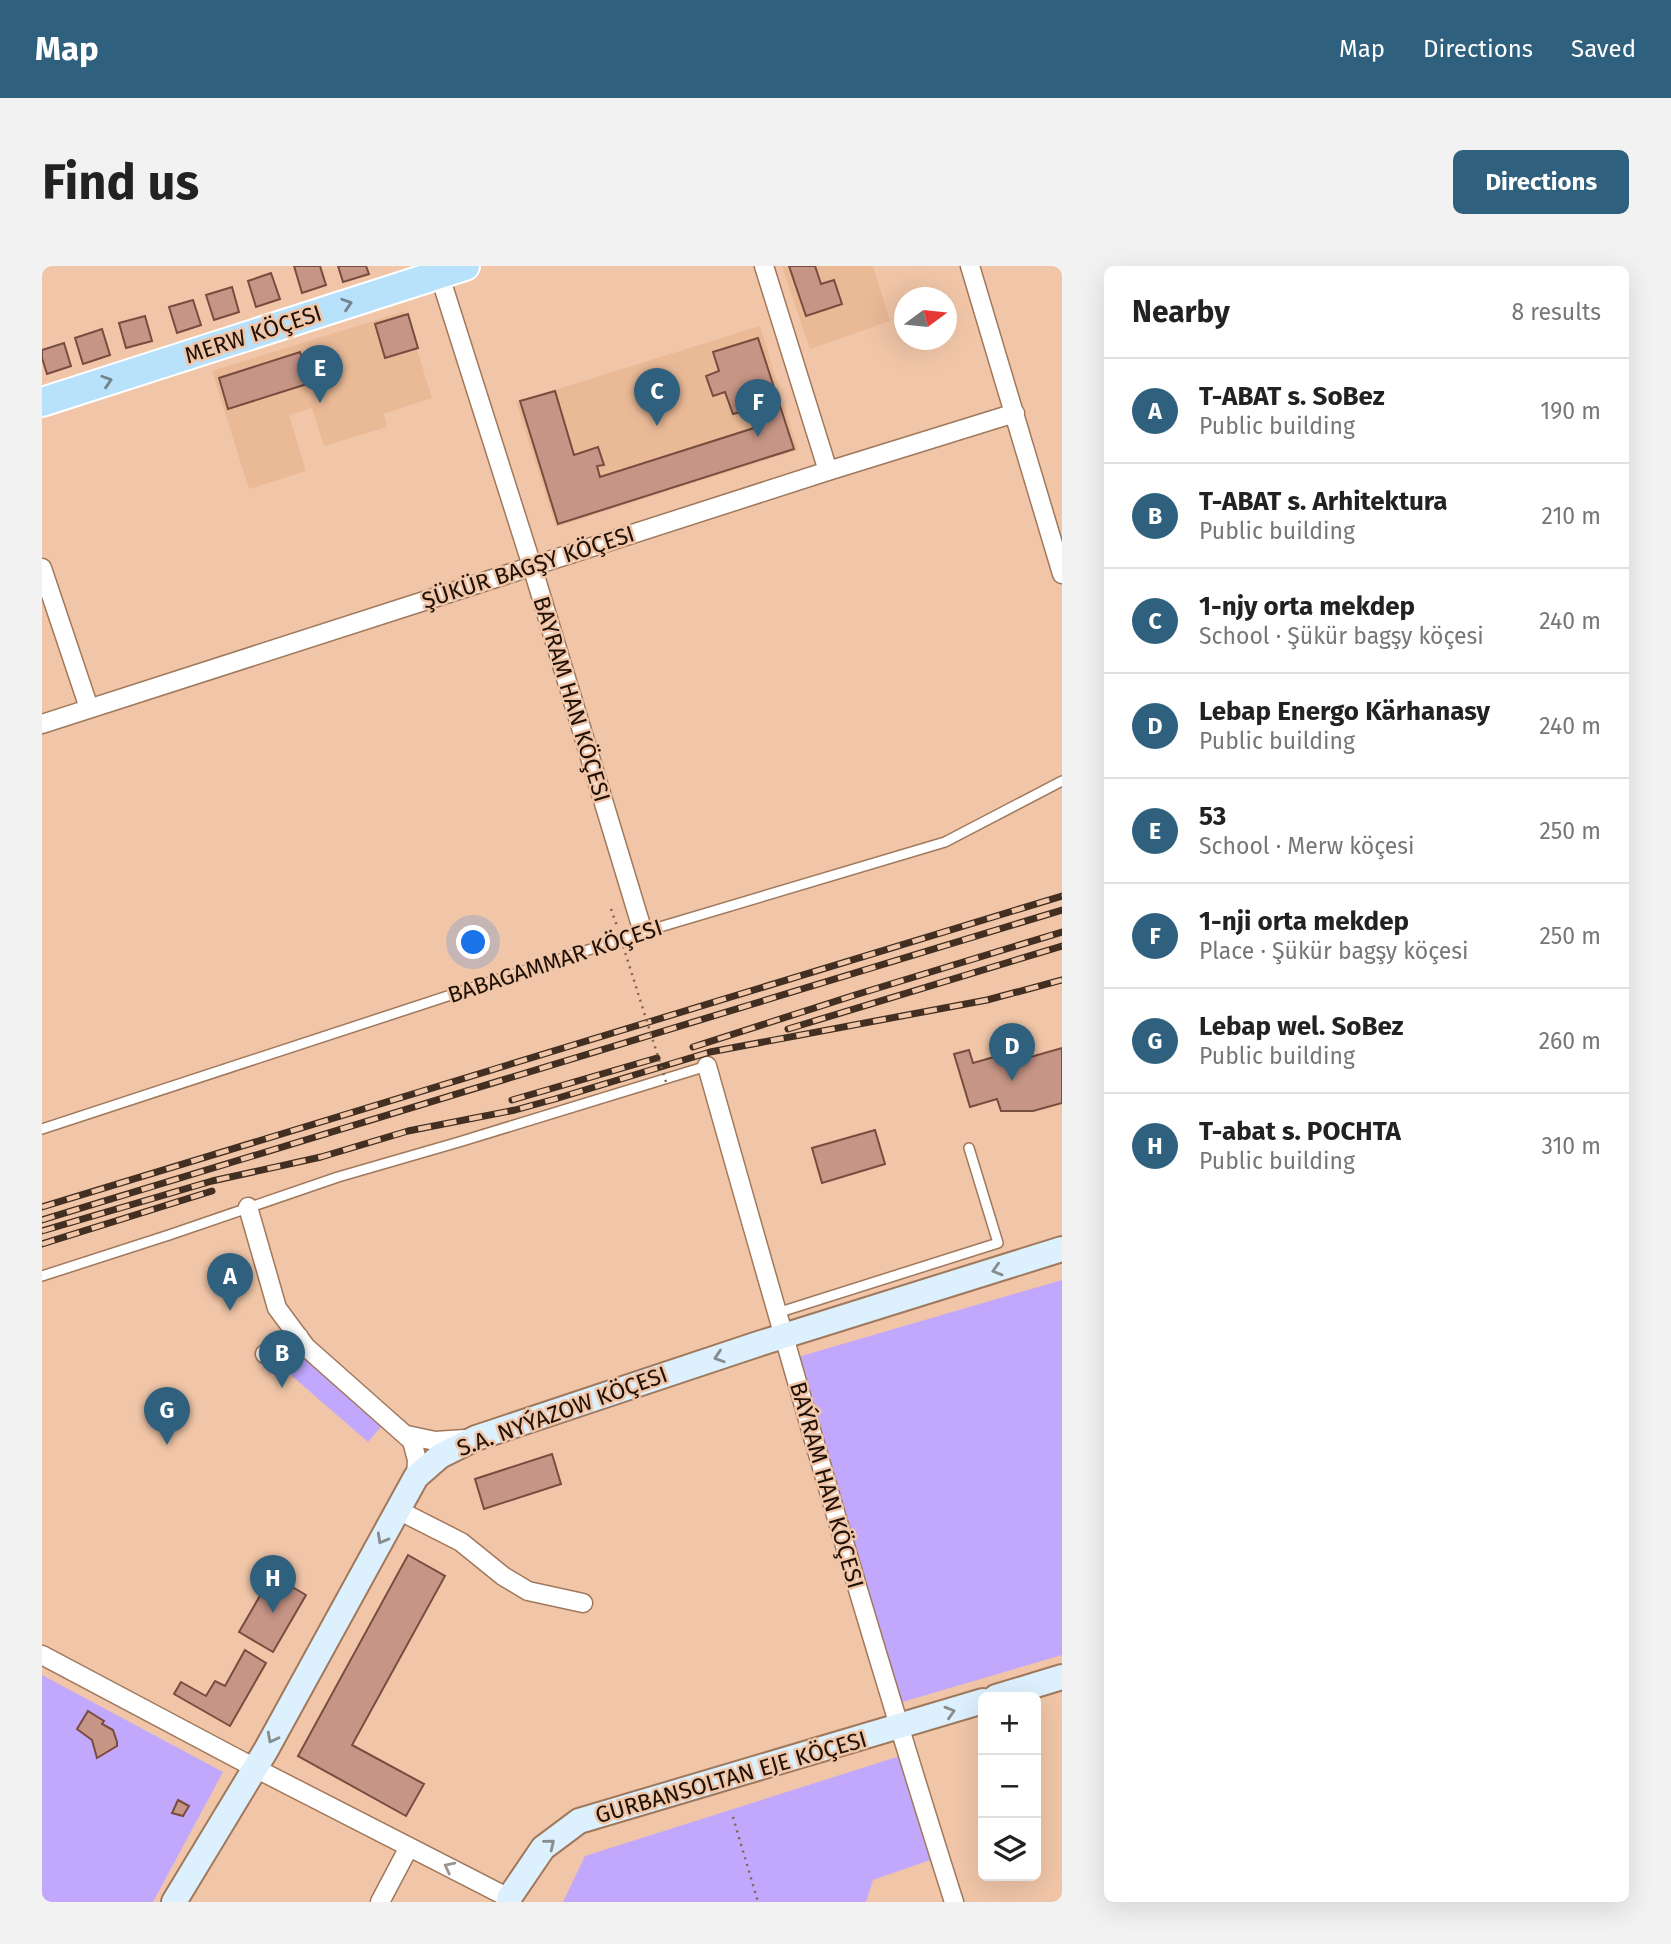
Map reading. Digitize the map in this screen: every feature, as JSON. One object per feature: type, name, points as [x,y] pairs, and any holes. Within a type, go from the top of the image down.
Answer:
[{"type":"main road","name":"MERW KÖÇESI","points":[[42,401],[447,269]]},
{"type":"street","points":[[764,266],[828,471]]},
{"type":"street","points":[[970,266],[1062,574]]},
{"type":"street","name":"BAYRAM HAN KÖÇESI","points":[[447,269],[532,566],[643,932]]},
{"type":"street","name":"ŞÜKÜR BAGŞY KÖÇESI","points":[[42,724],[1015,413]]},
{"type":"street","points":[[42,568],[89,708]]},
{"type":"street","name":"BAÝRAM HAN KÖÇESI","points":[[707,1066],[899,1728],[954,1902]]},
{"type":"street","points":[[248,1207],[277,1308],[306,1347],[412,1441],[416,1477]]},
{"type":"street","name":"S.A. NYÝAZOW KÖÇESI","points":[[174,1902],[255,1768],[416,1477],[440,1456],[476,1438],[781,1324],[1062,1249]]},
{"type":"street","points":[[265,1354],[299,1337]]},
{"type":"street","points":[[407,1435],[435,1441],[476,1438]]},
{"type":"street","points":[[398,1510],[461,1542],[503,1576],[528,1591],[583,1603]]},
{"type":"street","points":[[42,1655],[509,1900]]},
{"type":"street","points":[[1012,1692],[1062,1677]]},
{"type":"street","name":"GURBANSOLTAN EJE KÖÇESI","points":[[509,1900],[543,1848],[579,1821],[978,1703]]},
{"type":"street","points":[[380,1902],[409,1847]]},
{"type":"lane","name":"BABAGAMMAR KÖÇESI","points":[[42,1129],[643,932],[945,842],[1062,781]]},
{"type":"lane","points":[[42,1276],[338,1177],[707,1066]]},
{"type":"lane","points":[[781,1324],[998,1243],[969,1148]]},
{"type":"path","points":[[611,909],[667,1085]]},
{"type":"path","points":[[733,1817],[758,1902]]},
{"type":"shaded area","points":[[782,266],[873,266],[890,321],[810,349]]},
{"type":"shaded area","points":[[405,311],[432,398],[384,414],[387,427],[324,446],[312,408],[289,415],[306,471],[249,489],[212,371]]},
{"type":"shaded area","points":[[760,326],[798,450],[556,527],[516,402]]},
{"type":"shaded area","points":[[1062,1280],[1062,1655],[899,1703],[798,1357]]},
{"type":"shaded area","points":[[295,1344],[385,1422],[368,1442],[270,1357]]},
{"type":"shaded area","points":[[42,1675],[223,1772],[153,1902],[42,1902]]},
{"type":"shaded area","points":[[900,1756],[933,1859],[873,1880],[866,1902],[563,1902],[585,1856]]},
{"type":"building","points":[[294,266],[320,266],[326,285],[302,293]]},
{"type":"building","points":[[338,266],[366,266],[369,274],[343,282]]},
{"type":"building","points":[[789,266],[815,266],[821,284],[834,280],[842,304],[806,316]]},
{"type":"building","points":[[271,273],[280,299],[256,307],[248,281]]},
{"type":"building","points":[[232,287],[239,312],[214,320],[206,295]]},
{"type":"building","points":[[193,300],[201,325],[177,333],[169,307]]},
{"type":"building","points":[[408,314],[418,348],[385,358],[375,324]]},
{"type":"building","points":[[145,316],[152,341],[126,348],[119,323]]},
{"type":"building","points":[[102,329],[110,355],[83,364],[75,338]]},
{"type":"building","points":[[758,338],[794,449],[558,524],[520,401],[555,391],[574,455],[598,447],[604,465],[597,466],[600,477],[754,428],[748,410],[733,414],[725,392],[713,396],[706,376],[719,371],[713,352]]},
{"type":"building","points":[[64,343],[71,366],[47,374],[42,350]]},
{"type":"building","points":[[300,352],[310,383],[228,409],[219,378]]},
{"type":"building","points":[[1062,1048],[1062,1103],[1033,1111],[1001,1111],[997,1099],[970,1107],[954,1054],[969,1050],[973,1063],[1015,1051],[1020,1060]]},
{"type":"building","points":[[875,1130],[885,1164],[822,1183],[812,1148]]},
{"type":"building","points":[[552,1454],[561,1484],[484,1509],[475,1479]]},
{"type":"building","points":[[408,1555],[445,1576],[352,1745],[424,1784],[406,1816],[298,1756]]},
{"type":"building","points":[[272,1575],[306,1595],[273,1652],[239,1632]]},
{"type":"building","points":[[245,1650],[266,1663],[230,1726],[174,1694],[181,1682],[206,1696],[215,1681],[225,1686]]},
{"type":"building","points":[[88,1711],[113,1730],[117,1742],[117,1746],[97,1758],[92,1740],[77,1729]]},
{"type":"building","points":[[178,1800],[189,1806],[183,1816],[172,1813]]},
{"type":"railway","points":[[42,1207],[1062,896]]},
{"type":"railway","points":[[42,1220],[1062,910]]},
{"type":"railway","points":[[693,1047],[1062,932]]},
{"type":"railway","points":[[788,1029],[1062,946]]},
{"type":"railway","points":[[42,1231],[212,1181],[321,1157],[408,1131],[515,1110],[710,1052],[987,1000],[1062,980]]},
{"type":"railway","points":[[512,1100],[657,1058]]},
{"type":"railway","points":[[42,1244],[212,1191]]},
{"type":"place","name":"53","points":[[320,403]]},
{"type":"place","name":"1-njy orta mekdep","points":[[657,426]]},
{"type":"place","name":"1-nji orta mekdep","points":[[758,437]]},
{"type":"place","name":"Lebap Energo Kärhanasy","points":[[1012,1081]]},
{"type":"place","name":"T-ABAT s. SoBez","points":[[230,1311]]},
{"type":"place","name":"T-ABAT s. Arhitektura","points":[[282,1388]]},
{"type":"place","name":"Lebap wel. SoBez","points":[[167,1445]]},
{"type":"place","name":"T-abat s. POCHTA","points":[[273,1613]]}]
